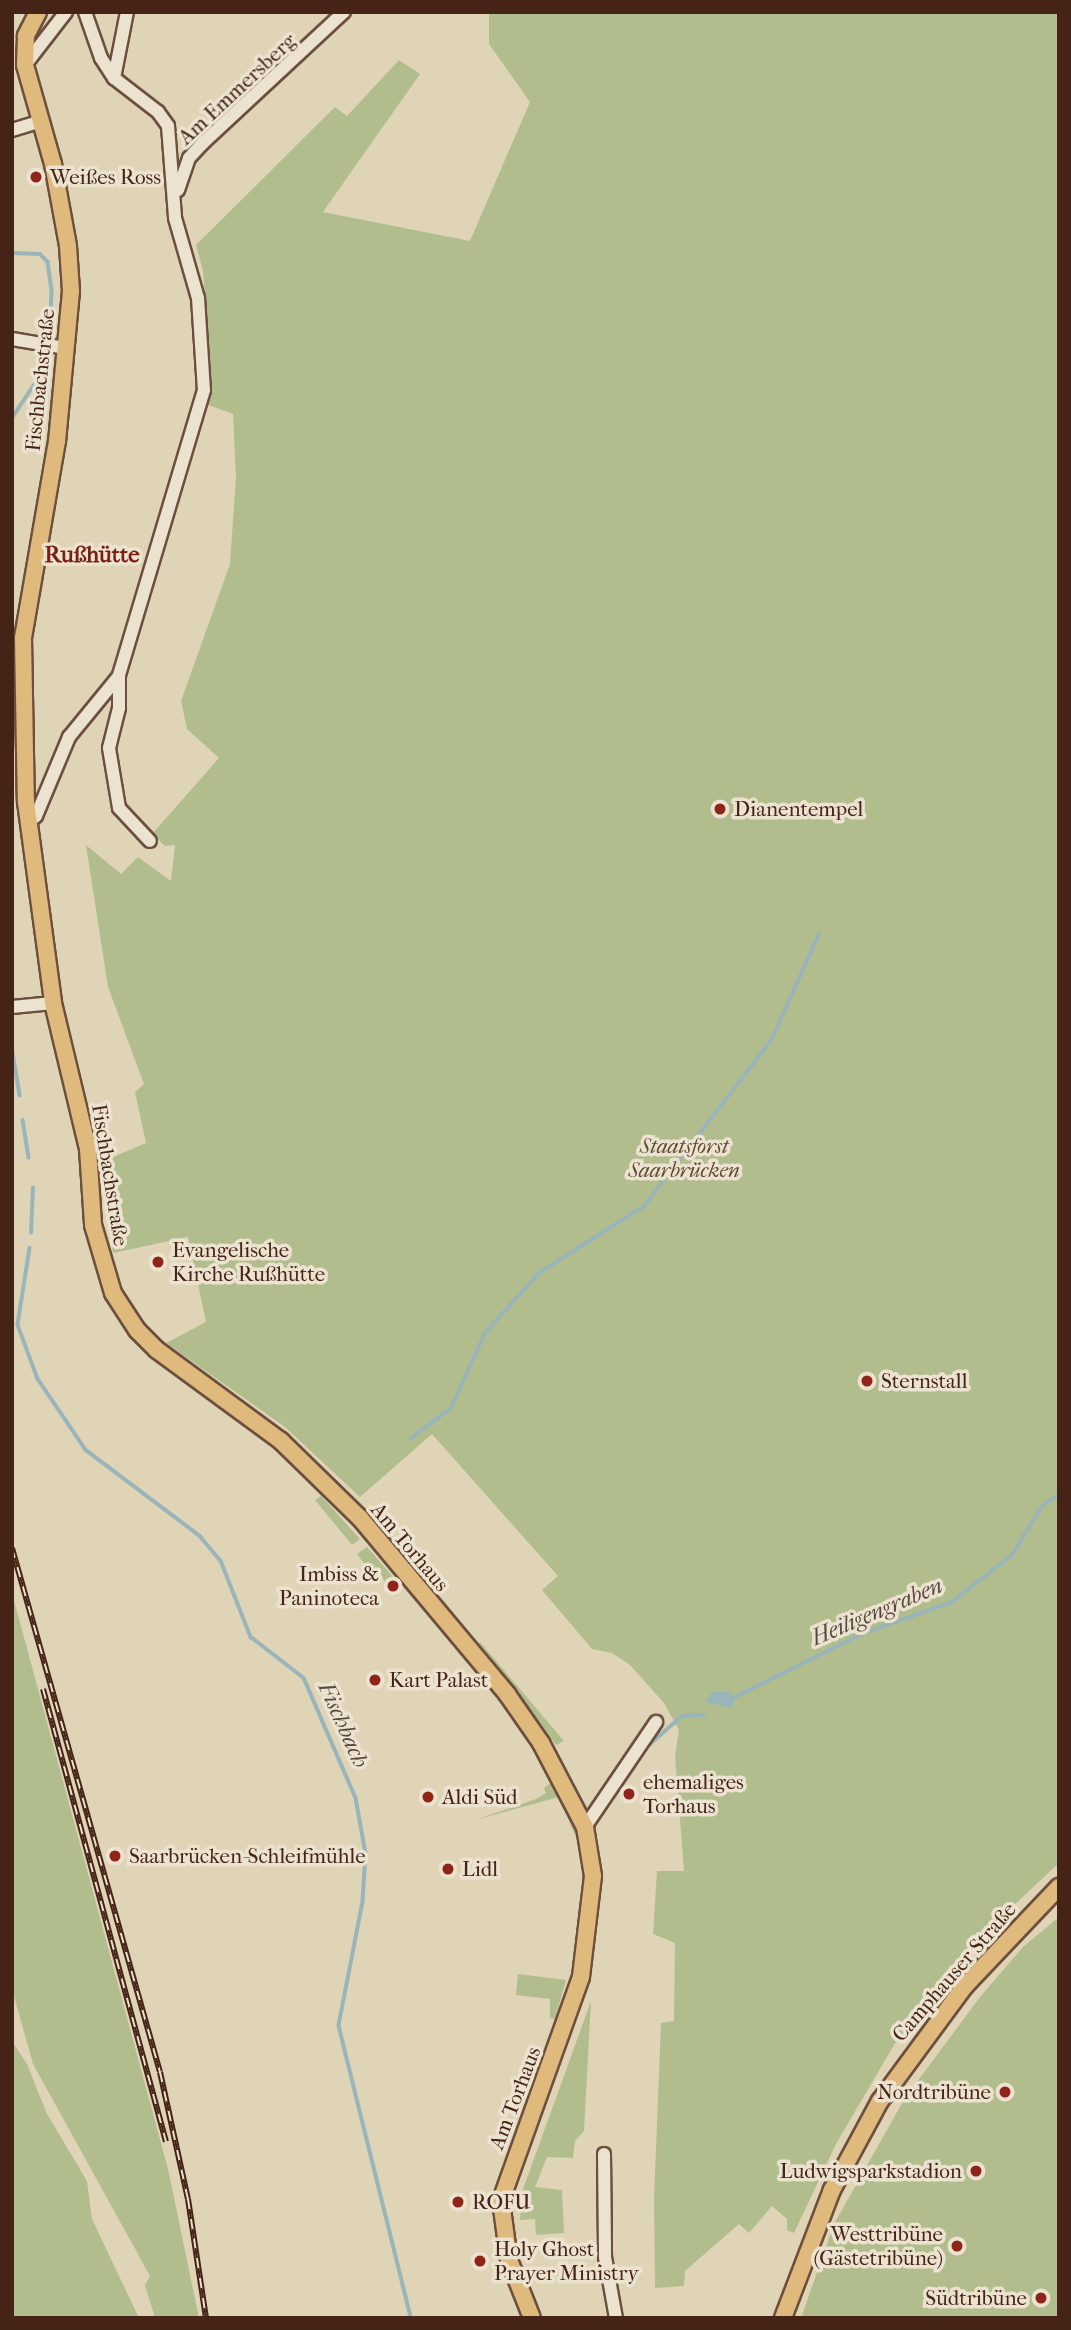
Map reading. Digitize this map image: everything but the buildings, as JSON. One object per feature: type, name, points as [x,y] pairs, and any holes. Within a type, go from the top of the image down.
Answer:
[{"type":"main road","name":"Fischbachstraße","points":[[36,14],[26,36],[25,65],[41,121],[70,264],[60,347],[57,441],[23,638],[27,823],[53,1003],[88,1149],[91,1212],[104,1270],[125,1315],[149,1343]]},
{"type":"main road","name":"Am Torhaus","points":[[149,1343],[281,1441],[359,1518],[507,1694],[547,1753],[585,1827],[593,1876],[581,1977],[504,2189],[501,2220],[509,2260],[532,2318]]},
{"type":"main road","name":"Camphauser Straße","points":[[783,2318],[832,2190],[880,2101],[964,1987],[1059,1887]]},
{"type":"street","points":[[25,65],[66,12]]},
{"type":"street","name":"Am Emmersberg","points":[[85,12],[101,58],[114,78],[164,118],[171,146],[175,204],[198,298],[204,390],[119,676],[119,708],[109,748],[119,808],[150,842]]},
{"type":"street","points":[[114,78],[127,12]]},
{"type":"street","name":"Am Emmersberg","points":[[175,204],[189,158],[344,12]]},
{"type":"street","points":[[12,130],[41,121]]},
{"type":"street","points":[[12,339],[60,347]]},
{"type":"street","name":"Am Emmersberg","points":[[27,823],[36,816],[69,737],[119,676]]},
{"type":"street","points":[[15,1007],[53,1003]]},
{"type":"street","points":[[585,1827],[656,1722]]},
{"type":"street","points":[[604,2154],[605,2257],[617,2318]]},
{"type":"green space","name":"Staatsforst Saarbrücken","points":[[489,12],[1059,12],[1059,1863],[994,1924],[894,2045],[836,2144],[794,2233],[787,2230],[787,2219],[772,2206],[749,2233],[739,2224],[685,2271],[684,2286],[655,2288],[654,2198],[661,2023],[674,2021],[675,1943],[653,1934],[657,1871],[684,1871],[675,1756],[679,1730],[664,1703],[630,1665],[612,1653],[592,1649],[542,1590],[558,1576],[432,1434],[360,1497],[285,1427],[166,1343],[206,1322],[188,1237],[113,1253],[105,1193],[104,1161],[146,1143],[135,1092],[144,1084],[108,987],[86,845],[121,874],[138,857],[171,881],[175,845],[165,846],[152,834],[219,758],[187,729],[181,701],[230,564],[236,477],[233,414],[208,405],[211,379],[203,271],[196,245],[335,107],[347,116],[399,60],[420,74],[323,212],[470,241],[530,102],[489,44]]},
{"type":"green space","points":[[321,1496],[360,1539],[352,1545],[315,1500]]},
{"type":"green space","points":[[367,1547],[394,1578],[387,1584],[398,1596],[391,1595],[379,1570],[372,1574],[357,1554]]},
{"type":"green space","points":[[12,1593],[168,2169],[199,2318],[155,2318],[145,2285],[150,2276],[33,2064],[12,1989]]},
{"type":"green space","points":[[480,1642],[564,1741],[556,1745]]},
{"type":"green space","points":[[552,1782],[578,1835],[579,1845],[559,1797],[475,1820],[536,1799],[546,1793],[544,1788]]},
{"type":"green space","points":[[1059,1917],[1059,2318],[801,2318],[834,2224],[905,2098],[980,1997],[1023,1947]]},
{"type":"green space","points":[[518,1974],[566,1980],[555,2019],[550,2018],[550,1999],[516,1995]]},
{"type":"green space","points":[[591,2001],[584,2131],[575,2141],[573,2158],[547,2157],[535,2187],[562,2190],[564,2233],[536,2235],[535,2219],[520,2220],[522,2192]]},
{"type":"green space","points":[[12,2041],[27,2064],[47,2114],[87,2181],[92,2219],[139,2318],[12,2318]]},
{"type":"water","points":[[712,1692],[729,1692],[735,1698],[732,1708],[705,1702]]},
{"type":"waterway","name":"Fischbach","points":[[12,253],[40,254],[48,262],[52,291],[50,337]]},
{"type":"waterway","name":"Fischbach","points":[[12,418],[40,376],[46,357]]},
{"type":"waterway","points":[[410,1439],[451,1408],[485,1333],[539,1273],[644,1206],[772,1039],[819,934]]},
{"type":"waterway","name":"Fischbach","points":[[12,1047],[20,1095]]},
{"type":"waterway","name":"Fischbach","points":[[23,1120],[29,1158]]},
{"type":"waterway","name":"Fischbach","points":[[31,1233],[33,1188]]},
{"type":"waterway","name":"Fischbach","points":[[30,1248],[18,1325],[38,1379],[86,1450],[200,1536],[221,1561],[251,1637],[304,1678],[356,1798],[366,1854],[363,1902],[339,2026],[411,2318]]},
{"type":"waterway","name":"Heiligengraben","points":[[733,1698],[862,1634],[952,1602],[1012,1555],[1042,1506],[1059,1494]]},
{"type":"waterway","name":"Heiligengraben","points":[[649,1745],[682,1716],[704,1715]]},
{"type":"railway","points":[[12,1548],[160,2072],[188,2199],[206,2318]]},
{"type":"railway","points":[[43,1689],[166,2142]]},
{"type":"place","name":"Weißes Ross","points":[[36,177]]},
{"type":"place","name":"Dianentempel","points":[[720,809]]},
{"type":"place","name":"Evangelische Kirche Rußhütte","points":[[158,1262]]},
{"type":"place","name":"Sternstall","points":[[867,1381]]},
{"type":"place","name":"Imbiss & Paninoteca","points":[[393,1586]]},
{"type":"place","name":"Kart Palast","points":[[375,1680]]},
{"type":"place","name":"ehemaliges Torhaus","points":[[629,1794]]},
{"type":"place","name":"Aldi Süd","points":[[428,1797]]},
{"type":"place","name":"Saarbrücken-Schleifmühle","points":[[115,1856]]},
{"type":"place","name":"Lidl","points":[[448,1869]]},
{"type":"place","name":"Nordtribüne","points":[[1005,2092]]},
{"type":"place","name":"Ludwigsparkstadion","points":[[976,2171]]},
{"type":"place","name":"ROFU","points":[[458,2202]]},
{"type":"place","name":"Westtribüne (Gästetribüne)","points":[[957,2246]]},
{"type":"place","name":"Holy Ghost Prayer Ministry","points":[[480,2261]]},
{"type":"place","name":"Südtribüne","points":[[1041,2298]]},
{"type":"district","name":"Rußhütte","points":[[92,555]]}]
